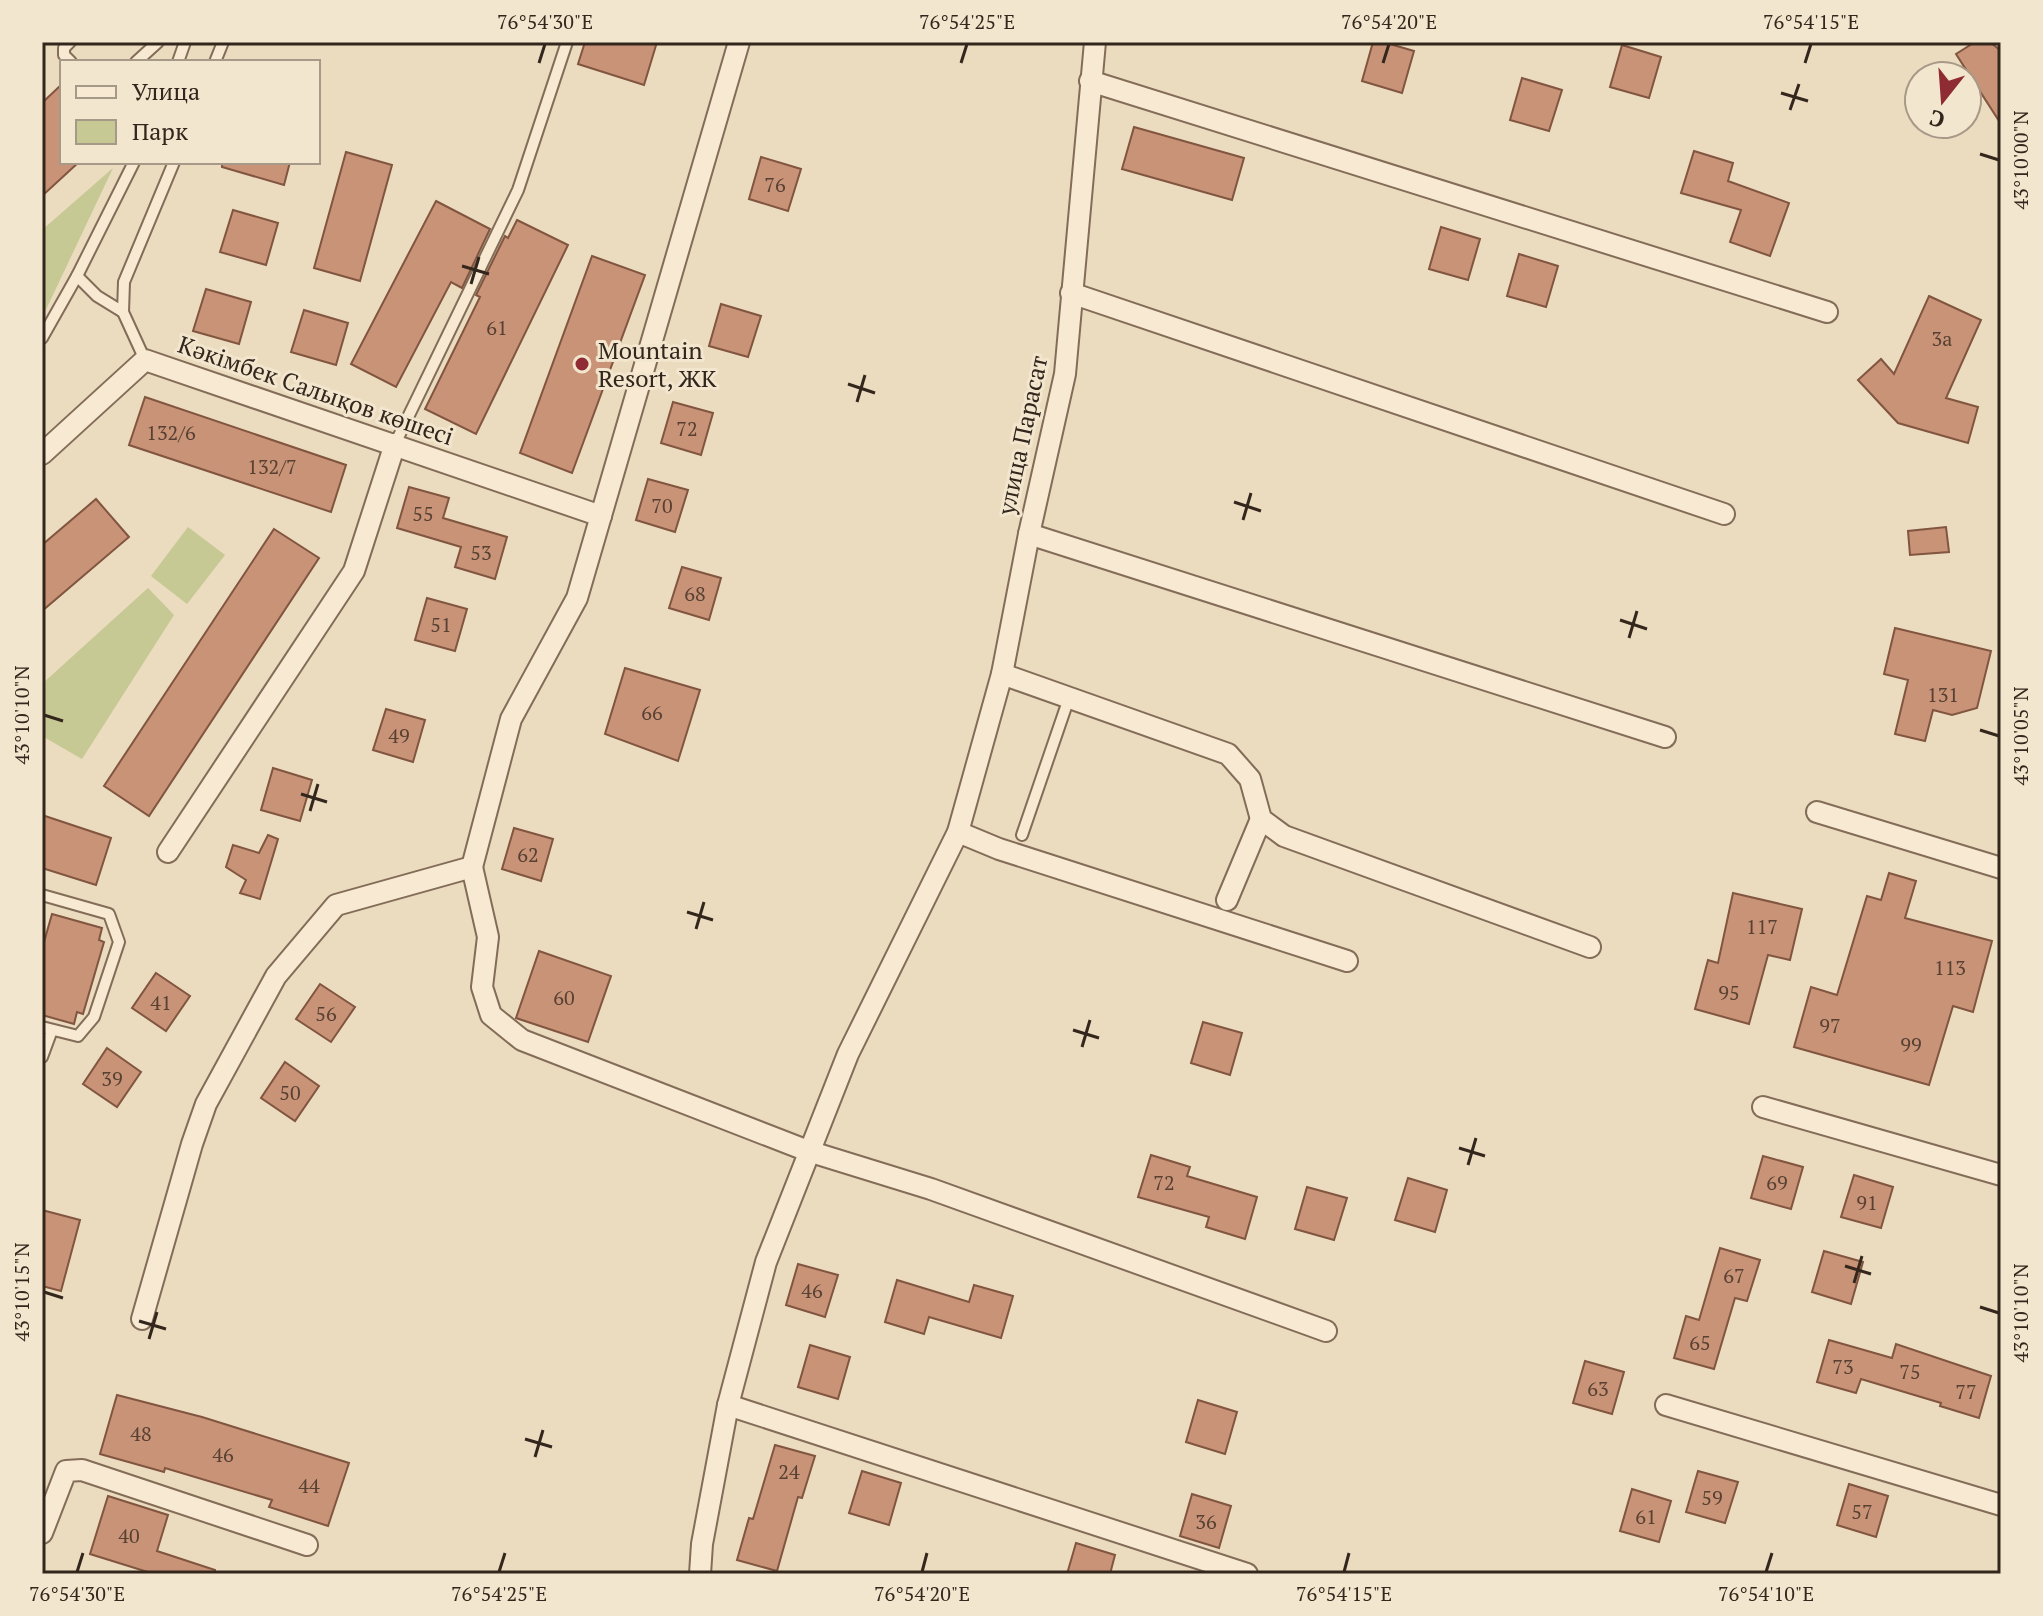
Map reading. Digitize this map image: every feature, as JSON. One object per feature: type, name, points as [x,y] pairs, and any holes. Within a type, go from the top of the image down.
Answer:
[{"type":"street","points":[[739,42],[577,598],[511,719],[472,867],[488,937],[482,987],[491,1015],[522,1040],[808,1151],[931,1189],[1326,1331]]},
{"type":"street","name":"улица Парасат","points":[[700,1574],[702,1544],[728,1405],[766,1262],[848,1054],[958,832],[1002,674],[1065,374],[1095,42]]},
{"type":"street","points":[[1090,81],[1827,312]]},
{"type":"street","points":[[1071,293],[1724,514]]},
{"type":"street","name":"Кәкімбек Салықов көшесі","points":[[42,454],[145,360],[601,516]]},
{"type":"street","points":[[168,852],[354,571],[395,444]]},
{"type":"street","points":[[1029,534],[1665,737]]},
{"type":"street","points":[[1002,674],[1228,754],[1250,779],[1261,819],[1227,900]]},
{"type":"street","points":[[1817,812],[2001,868]]},
{"type":"street","points":[[1261,819],[1284,836],[1590,947]]},
{"type":"street","points":[[958,832],[1014,854],[1347,961]]},
{"type":"street","points":[[142,1319],[206,1104],[276,976],[336,905],[472,867]]},
{"type":"street","points":[[1763,1107],[2001,1175]]},
{"type":"street","points":[[728,1405],[1247,1574]]},
{"type":"street","points":[[1666,1405],[2001,1505]]},
{"type":"street","points":[[42,1533],[66,1471],[82,1470],[307,1545]]},
{"type":"lane","points":[[138,60],[158,42]]},
{"type":"lane","points":[[395,444],[518,190],[567,42]]},
{"type":"lane","points":[[42,338],[133,164]]},
{"type":"lane","points":[[145,360],[123,312],[124,282],[173,164]]},
{"type":"lane","points":[[77,276],[97,296],[123,312]]},
{"type":"lane","points":[[1022,835],[1069,698]]},
{"type":"lane","points":[[42,895],[109,914],[119,942],[94,1017],[78,1036],[47,1028],[42,1057]]},
{"type":"green space","points":[[113,168],[42,318],[42,230]]},
{"type":"green space","points":[[188,527],[225,555],[187,604],[151,576]]},
{"type":"green space","points":[[148,588],[174,615],[82,759],[42,736],[42,684]]},
{"type":"building","points":[[585,42],[657,42],[644,85],[578,64]]},
{"type":"building","points":[[1373,42],[1414,51],[1402,93],[1362,81]]},
{"type":"building","points":[[1975,42],[1990,42],[2001,51],[2001,124],[1983,96],[1983,60],[1960,60],[1956,54]]},
{"type":"building","points":[[1622,45],[1661,57],[1649,98],[1610,87]]},
{"type":"building","points":[[1522,78],[1562,90],[1549,131],[1510,120]]},
{"type":"building","points":[[60,86],[60,164],[77,164],[42,196],[42,103]]},
{"type":"building","points":[[1134,127],[1244,158],[1232,200],[1122,169]]},
{"type":"building","points":[[1694,151],[1733,163],[1728,181],[1789,203],[1770,256],[1730,242],[1741,210],[1681,193]]},
{"type":"building","points":[[346,152],[392,165],[360,281],[314,268]]},
{"type":"building","points":[[761,157],[801,169],[788,211],[749,199]]},
{"type":"building","points":[[222,164],[289,164],[284,185],[222,167]]},
{"type":"building","points":[[436,201],[490,229],[462,288],[451,282],[396,387],[351,364]]},
{"type":"building","points":[[233,210],[278,223],[266,265],[220,252]]},
{"type":"building","points":[[517,220],[568,245],[476,434],[425,409],[480,297],[476,295],[505,236],[508,238]]},
{"type":"building","points":[[1441,227],[1480,239],[1468,280],[1429,269]]},
{"type":"building","points":[[1519,254],[1558,266],[1546,307],[1507,296]]},
{"type":"building","name":"Mountain Resort, ЖК","points":[[592,256],[645,275],[572,473],[520,453]]},
{"type":"building","points":[[206,289],[251,302],[239,344],[193,331]]},
{"type":"building","points":[[1929,296],[1981,320],[1946,398],[1978,407],[1968,443],[1898,423],[1858,380],[1881,359],[1894,374]]},
{"type":"building","points":[[721,304],[761,316],[748,357],[709,346]]},
{"type":"building","points":[[304,310],[348,323],[336,365],[291,352]]},
{"type":"building","points":[[145,397],[346,465],[331,512],[129,445]]},
{"type":"building","points":[[673,402],[713,413],[701,455],[661,443]]},
{"type":"building","points":[[648,479],[688,490],[675,532],[636,520]]},
{"type":"building","points":[[409,487],[449,498],[443,518],[507,537],[495,579],[455,567],[461,547],[397,528]]},
{"type":"building","points":[[96,499],[129,537],[42,611],[42,545]]},
{"type":"building","points":[[1946,527],[1949,552],[1910,555],[1908,531]]},
{"type":"building","points":[[274,529],[319,558],[149,816],[104,786]]},
{"type":"building","points":[[682,567],[721,578],[709,620],[669,608]]},
{"type":"building","points":[[427,598],[467,609],[455,651],[415,640]]},
{"type":"building","points":[[1895,628],[1991,651],[1977,708],[1952,715],[1933,710],[1925,741],[1895,734],[1908,680],[1884,674]]},
{"type":"building","points":[[625,668],[700,690],[678,761],[605,734]]},
{"type":"building","points":[[386,709],[425,720],[413,762],[373,750]]},
{"type":"building","points":[[273,768],[312,780],[300,821],[261,810]]},
{"type":"building","points":[[42,815],[111,838],[96,885],[42,868]]},
{"type":"building","points":[[514,828],[553,839],[541,881],[502,869]]},
{"type":"building","points":[[268,835],[278,839],[260,899],[240,893],[246,880],[226,867],[233,845],[259,853]]},
{"type":"building","points":[[1889,873],[1916,881],[1905,918],[1992,941],[1973,1012],[1953,1006],[1929,1085],[1794,1047],[1811,987],[1837,995],[1867,896],[1881,900]]},
{"type":"building","points":[[1733,893],[1802,909],[1790,960],[1768,955],[1749,1024],[1695,1009],[1708,960],[1718,963]]},
{"type":"building","points":[[52,914],[102,928],[99,940],[104,942],[83,1014],[77,1012],[74,1024],[42,1015],[42,949]]},
{"type":"building","points":[[539,951],[611,976],[588,1042],[516,1018]]},
{"type":"building","points":[[156,973],[190,996],[166,1031],[132,1008]]},
{"type":"building","points":[[320,984],[355,1007],[331,1042],[296,1019]]},
{"type":"building","points":[[1203,1022],[1242,1033],[1230,1075],[1191,1063]]},
{"type":"building","points":[[107,1048],[141,1072],[117,1107],[83,1084]]},
{"type":"building","points":[[285,1062],[319,1086],[295,1121],[261,1098]]},
{"type":"building","points":[[1151,1155],[1190,1167],[1187,1176],[1257,1197],[1245,1239],[1206,1227],[1209,1217],[1138,1197]]},
{"type":"building","points":[[1763,1156],[1803,1167],[1791,1209],[1751,1198]]},
{"type":"building","points":[[1854,1175],[1893,1187],[1881,1228],[1841,1217]]},
{"type":"building","points":[[1408,1178],[1447,1190],[1435,1232],[1395,1220]]},
{"type":"building","points":[[1307,1187],[1347,1198],[1334,1240],[1295,1229]]},
{"type":"building","points":[[42,1210],[80,1220],[61,1291],[42,1286]]},
{"type":"building","points":[[1720,1248],[1760,1260],[1747,1301],[1735,1298],[1714,1369],[1674,1358],[1686,1316],[1699,1320]]},
{"type":"building","points":[[1824,1251],[1863,1262],[1851,1304],[1812,1292]]},
{"type":"building","points":[[798,1264],[838,1275],[825,1317],[786,1305]]},
{"type":"building","points":[[897,1280],[969,1302],[974,1285],[1013,1296],[1001,1338],[929,1317],[924,1334],[885,1322]]},
{"type":"building","points":[[1829,1340],[1892,1358],[1896,1344],[1991,1376],[1979,1418],[1861,1379],[1856,1393],[1817,1382]]},
{"type":"building","points":[[810,1345],[850,1357],[838,1399],[798,1387]]},
{"type":"building","points":[[1585,1361],[1624,1372],[1612,1414],[1573,1403]]},
{"type":"building","points":[[117,1395],[202,1417],[349,1463],[328,1526],[269,1507],[272,1500],[165,1468],[164,1472],[100,1454]]},
{"type":"building","points":[[1198,1400],[1237,1412],[1225,1454],[1186,1442]]},
{"type":"building","points":[[775,1445],[815,1456],[802,1498],[798,1497],[777,1571],[737,1560]]},
{"type":"building","points":[[862,1471],[901,1483],[889,1525],[849,1513]]},
{"type":"building","points":[[1698,1471],[1738,1482],[1725,1523],[1686,1512]]},
{"type":"building","points":[[1849,1484],[1888,1496],[1876,1537],[1837,1525]]},
{"type":"building","points":[[1632,1489],[1671,1501],[1659,1542],[1620,1531]]},
{"type":"building","points":[[1192,1494],[1231,1506],[1219,1548],[1180,1536]]},
{"type":"building","points":[[108,1496],[168,1515],[157,1551],[215,1570],[215,1574],[154,1574],[90,1554]]},
{"type":"building","points":[[1076,1543],[1115,1555],[1110,1574],[1067,1574]]},
{"type":"place","name":"Mountain Resort, ЖК","points":[[582,364]]}]
